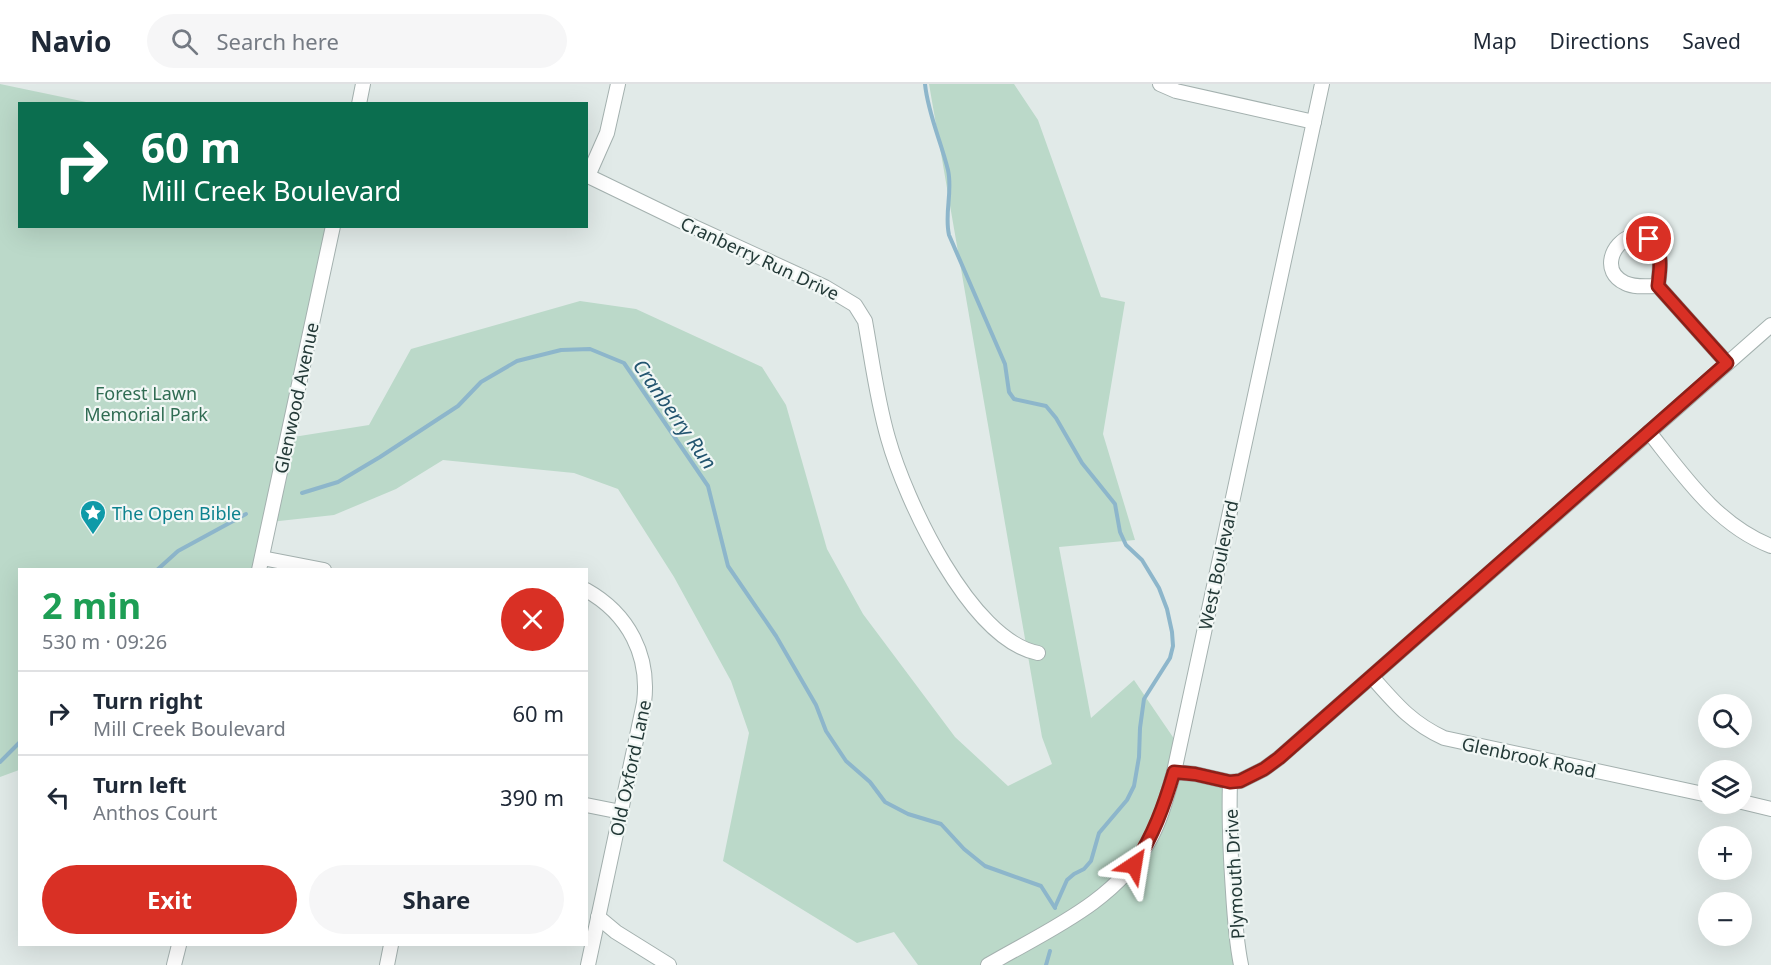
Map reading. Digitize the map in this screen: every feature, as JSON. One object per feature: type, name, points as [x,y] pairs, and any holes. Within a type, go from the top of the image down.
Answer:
[{"type":"street","points":[[359,102],[363,84]]},
{"type":"street","points":[[588,174],[607,134],[618,84]]},
{"type":"street","points":[[1160,84],[1176,91],[1314,122]]},
{"type":"street","name":"West Boulevard","points":[[988,965],[1087,907],[1124,877],[1149,842],[1157,825],[1174,772],[1322,84]]},
{"type":"street","name":"Cranberry Run Drive","points":[[588,176],[825,287],[855,305],[865,321],[888,440],[929,538],[956,583],[988,621],[1018,646],[1038,653]]},
{"type":"street","name":"Glenwood Avenue","points":[[260,564],[333,228]]},
{"type":"street","points":[[1658,286],[1727,363]]},
{"type":"street","points":[[1174,772],[1230,782],[1240,781],[1264,769],[1279,758],[1771,325]]},
{"type":"street","points":[[1648,432],[1713,508],[1742,532],[1771,546]]},
{"type":"street","points":[[260,564],[303,568]]},
{"type":"street","name":"Old Oxford Lane","points":[[588,591],[610,607],[624,624],[641,653],[646,687],[588,965]]},
{"type":"street","name":"Glenbrook Road","points":[[1372,677],[1412,720],[1426,730],[1444,738],[1698,793]]},
{"type":"street","name":"Plymouth Drive","points":[[1230,782],[1233,898],[1241,965]]},
{"type":"street","points":[[588,804],[621,812]]},
{"type":"street","points":[[1752,804],[1771,808]]},
{"type":"street","points":[[598,917],[616,932],[669,965]]},
{"type":"street","points":[[174,965],[178,946]]},
{"type":"street","points":[[387,965],[391,946]]},
{"type":"green space","name":"Forest Lawn Memorial Park","points":[[0,84],[86,102],[18,102],[18,228],[333,228],[287,438],[369,425],[411,349],[580,301],[636,309],[762,367],[786,405],[827,549],[863,614],[955,737],[1008,786],[1052,764],[1042,737],[929,84],[1014,84],[1038,120],[1101,297],[1125,302],[1103,434],[1135,540],[1059,547],[1091,718],[1134,680],[1179,746],[1174,772],[1230,782],[1241,965],[918,965],[894,932],[857,943],[723,861],[749,733],[731,681],[674,577],[618,489],[574,473],[443,460],[396,489],[334,515],[270,522],[259,568],[18,568],[18,770],[0,777]]},
{"type":"waterway","points":[[925,84],[929,106],[948,170],[949,235],[1005,364],[1009,392],[1014,399],[1046,406],[1056,418],[1082,463],[1115,504],[1120,532],[1126,545],[1142,560],[1159,588],[1172,632],[1173,646],[1170,658],[1144,699],[1134,786],[1127,800],[1099,833],[1091,861],[1084,869],[1067,880],[1055,907]]},
{"type":"waterway","name":"Cranberry Run","points":[[302,493],[338,482],[380,457],[458,406],[481,382],[517,361],[561,350],[590,349],[624,363],[708,486],[728,566],[776,636],[816,705],[826,731],[846,761],[870,782],[885,802],[908,814],[941,824],[964,849],[985,866],[1041,886],[1055,908]]},
{"type":"waterway","name":"Cranberry Run","points":[[159,568],[178,551],[246,514]]},
{"type":"waterway","name":"Cranberry Run","points":[[0,762],[18,744]]},
{"type":"waterway","name":"Cranberry Run","points":[[1046,965],[1050,951]]},
{"type":"place","name":"The Open Bible","points":[[93,536]]},
{"type":"route","points":[[1134,865],[1157,825],[1174,772],[1230,782],[1240,781],[1264,769],[1279,758],[1727,363],[1658,286],[1660,252],[1649,239]]}]
